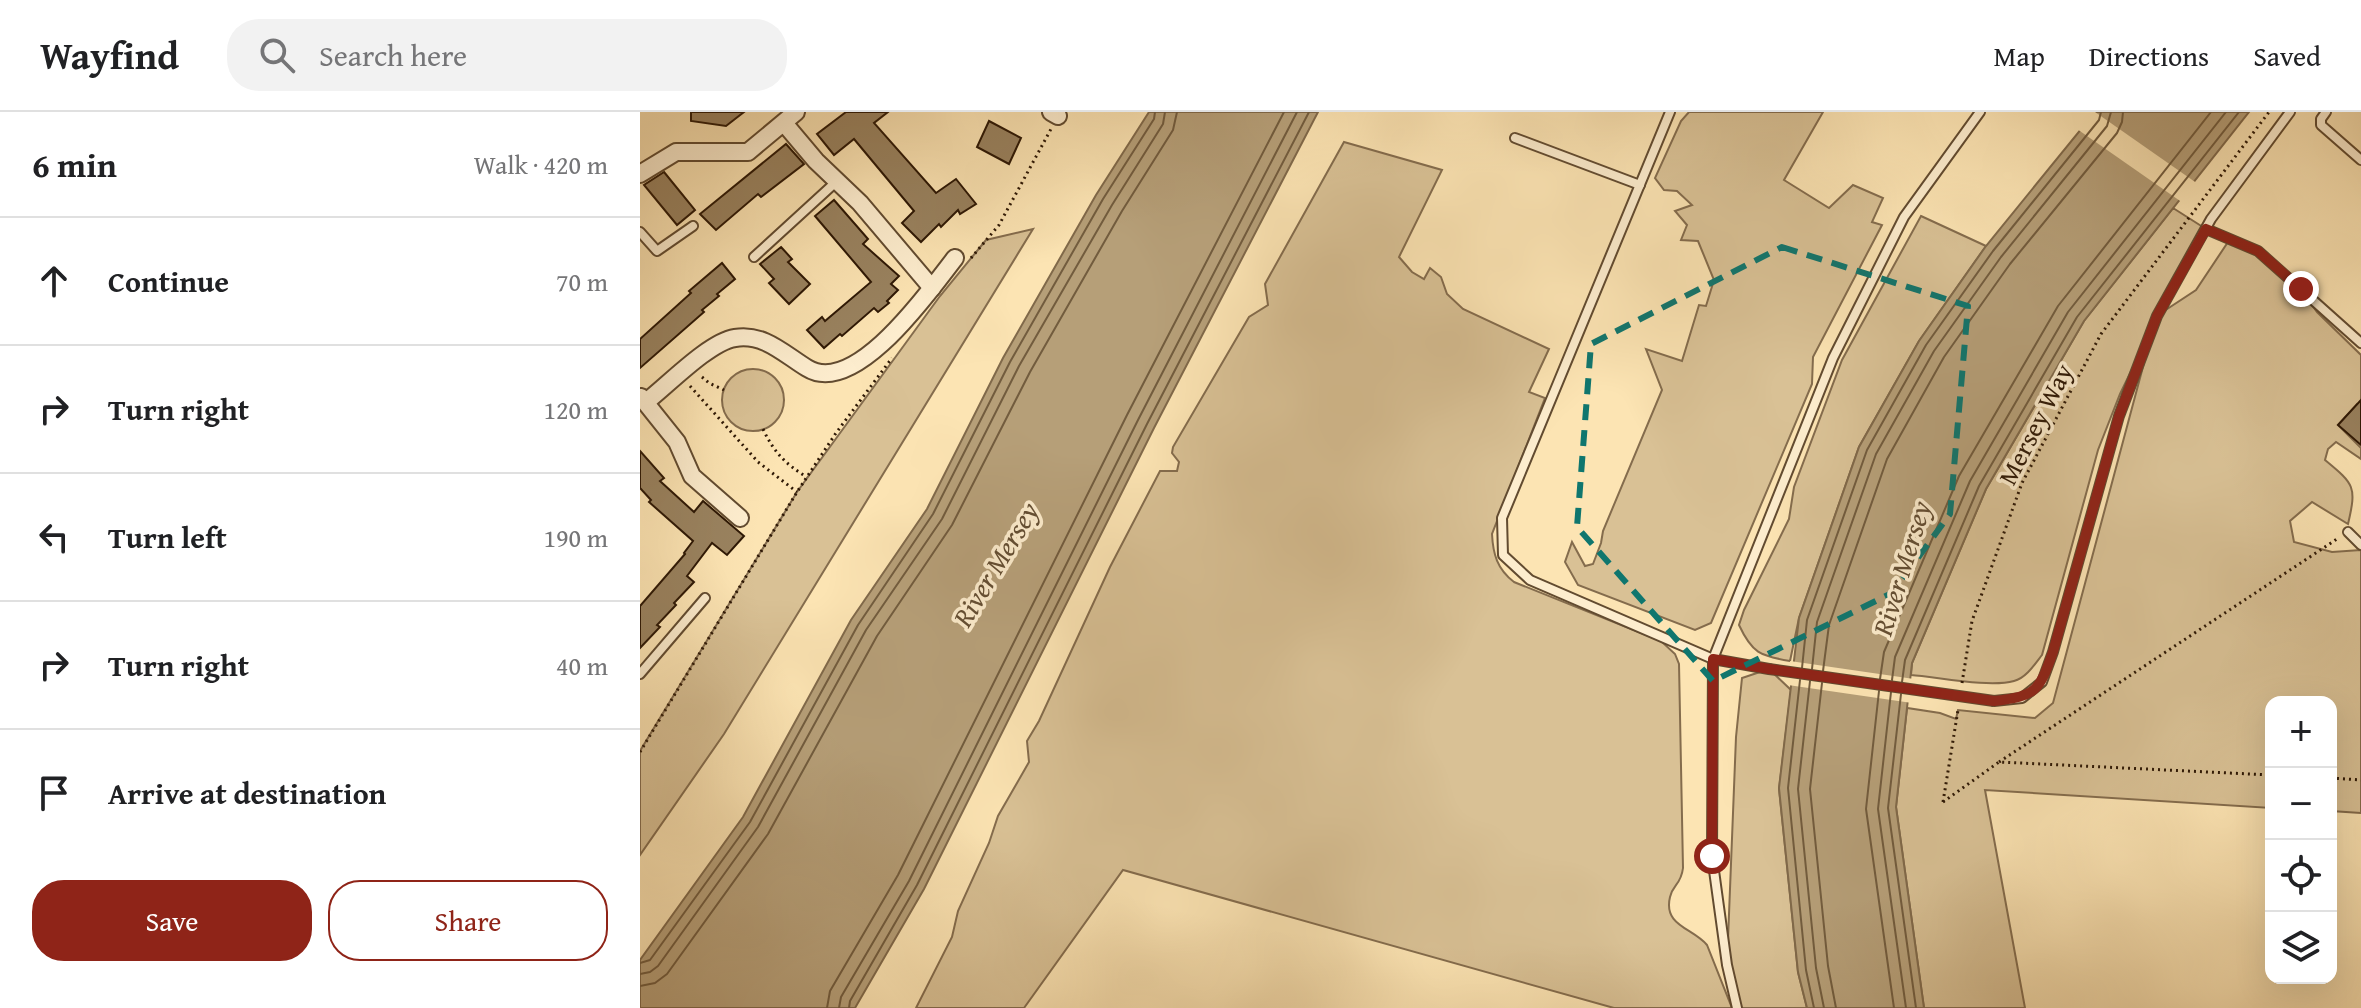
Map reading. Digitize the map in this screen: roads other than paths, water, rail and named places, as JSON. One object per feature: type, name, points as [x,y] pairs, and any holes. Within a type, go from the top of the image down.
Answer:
[{"type":"street","points":[[640,174],[676,152],[748,152],[792,115],[816,161],[860,203],[932,288]]},
{"type":"street","points":[[740,518],[692,476],[677,442],[643,399],[686,370],[718,343],[738,337],[763,340],[810,371],[835,372],[867,358],[961,260]]},
{"type":"lane","points":[[1670,112],[1502,518],[1503,555],[1530,580],[1713,659],[1994,701],[2022,698],[2042,682],[2119,416],[2157,316],[2206,229],[2290,112]]},
{"type":"lane","points":[[1737,1008],[1727,965],[1712,856],[1713,659],[1833,358],[1904,217],[1980,112]]},
{"type":"lane","points":[[2326,112],[2321,125],[2361,160]]},
{"type":"lane","points":[[1515,138],[1640,185]]},
{"type":"lane","points":[[754,257],[837,181]]},
{"type":"lane","points":[[640,232],[657,251],[693,226]]},
{"type":"lane","points":[[2206,229],[2258,251],[2361,343]]},
{"type":"lane","points":[[2348,532],[2361,545]]},
{"type":"lane","points":[[640,674],[705,598]]},
{"type":"water","name":"River Mersey","points":[[1149,112],[1318,112],[1154,428],[924,889],[855,1008],[640,1008],[640,960],[743,817],[851,620],[927,509],[1003,358],[1096,195]]},
{"type":"water","name":"River Mersey","points":[[2095,112],[2249,112],[2084,321],[1986,489],[1912,663],[1896,807],[1924,1008],[1807,1008],[1798,972],[1779,788],[1799,618],[1859,447],[1919,341],[1986,246]]}]
